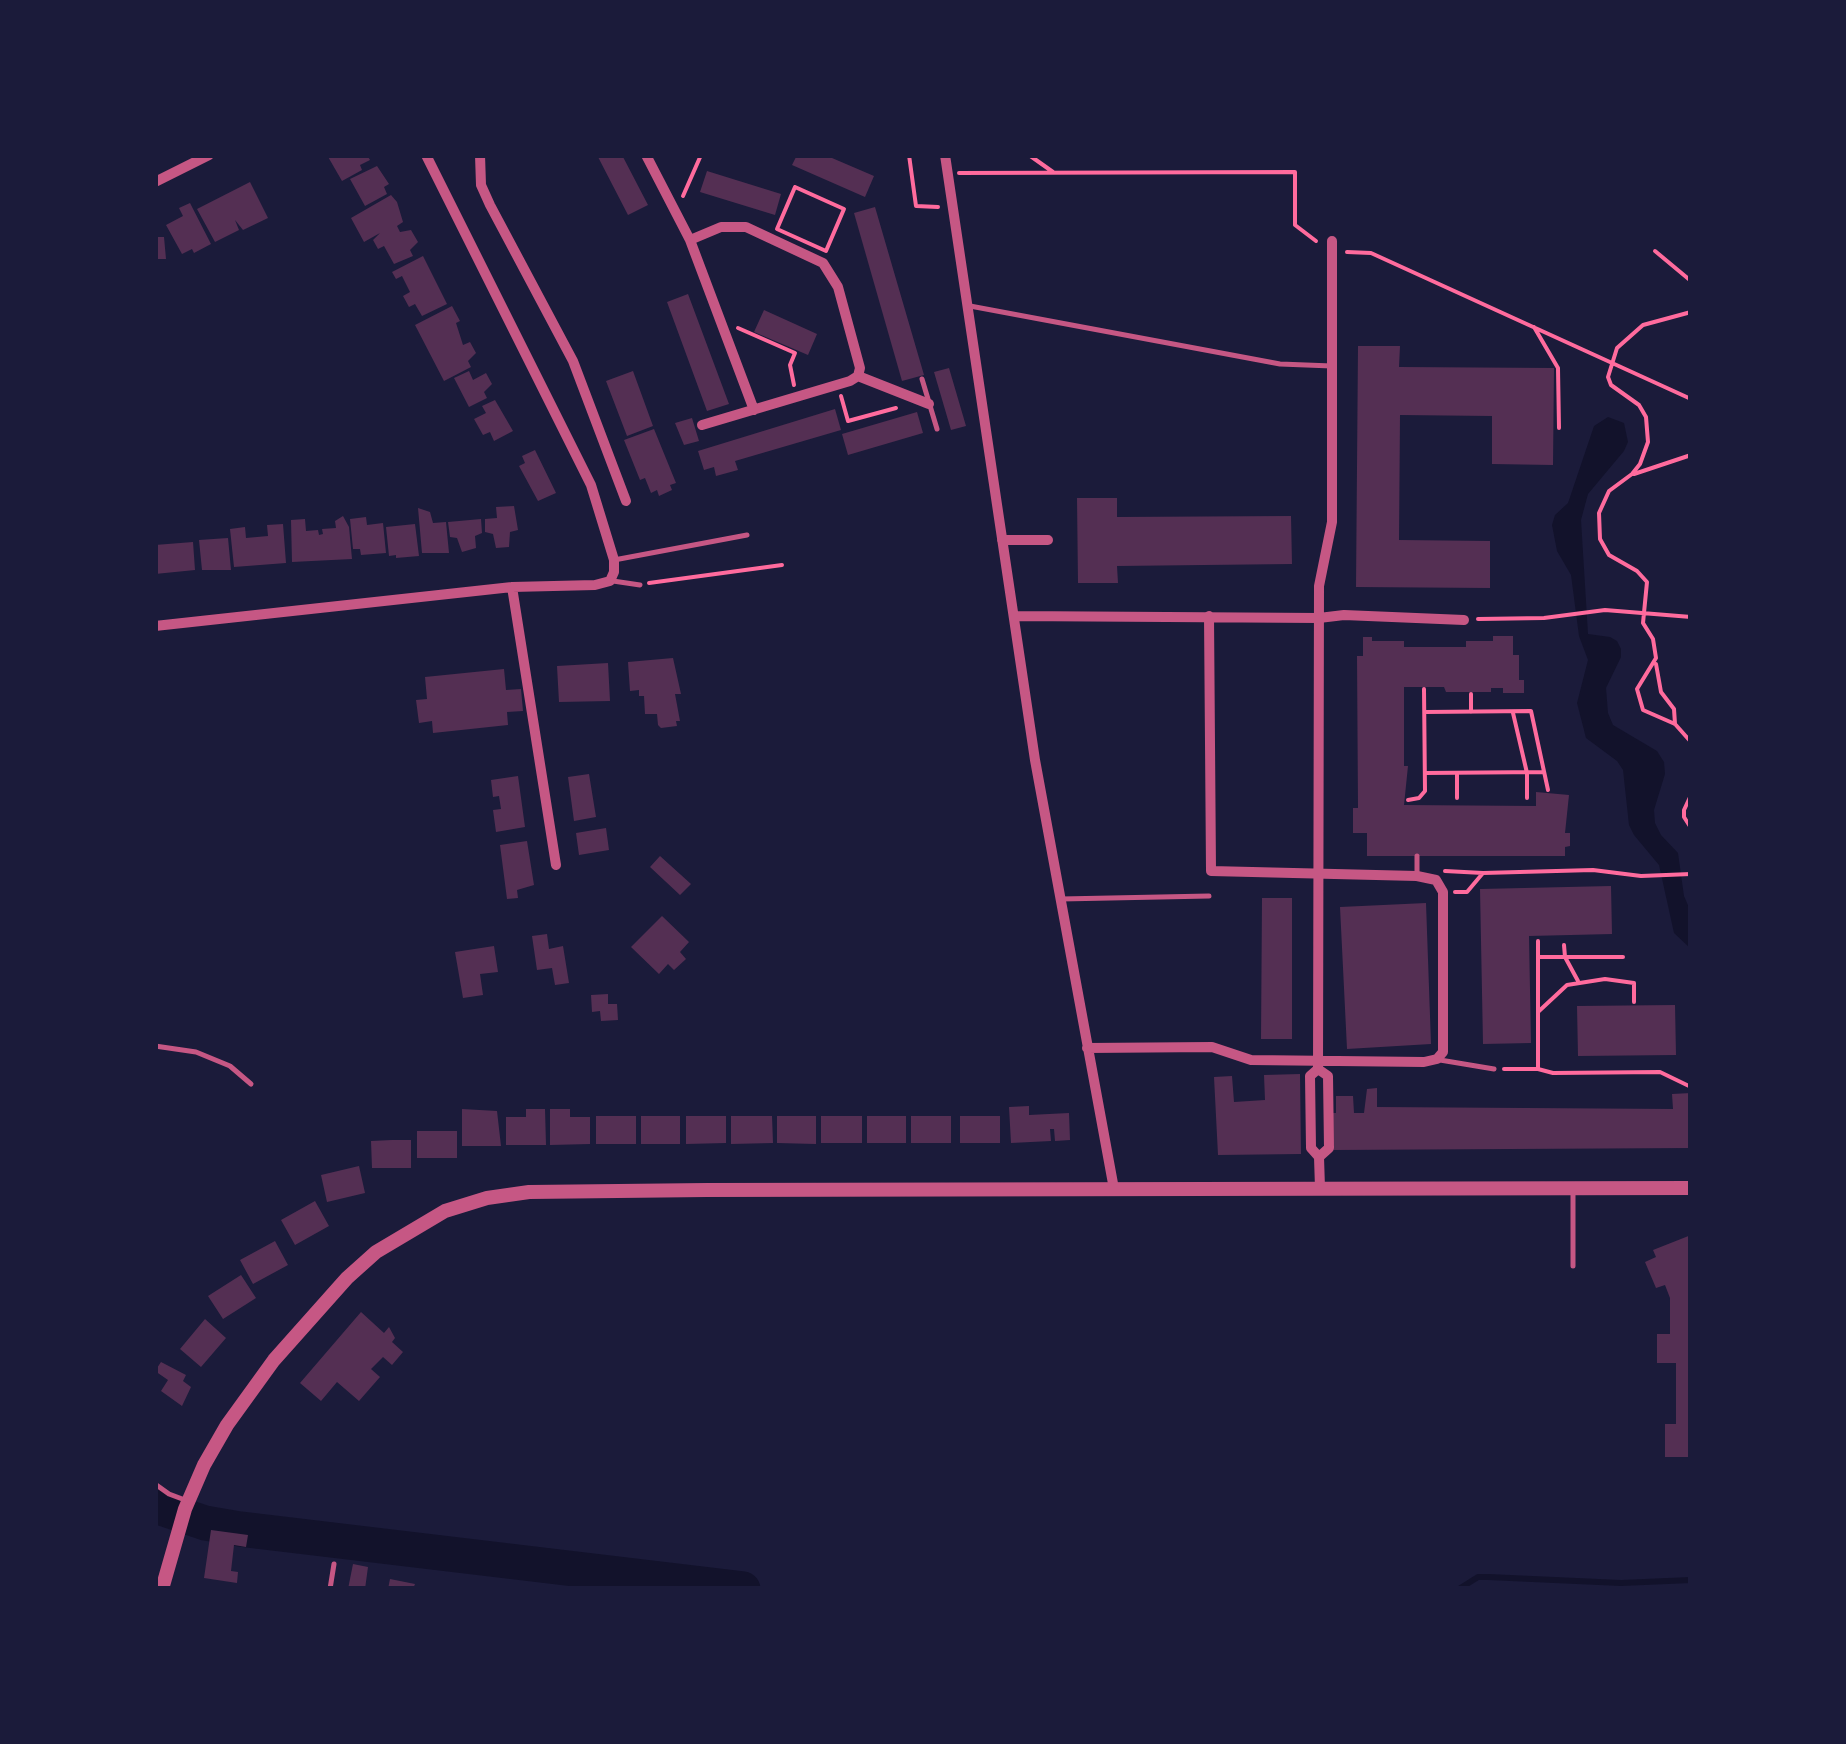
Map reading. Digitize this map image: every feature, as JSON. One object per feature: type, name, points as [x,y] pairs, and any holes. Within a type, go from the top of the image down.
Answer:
[{"type":"street","points":[[155,182],[209,155]]},
{"type":"street","points":[[155,626],[512,587],[595,585],[612,577],[614,560],[591,486],[426,155]]},
{"type":"street","points":[[480,155],[482,185],[490,205],[572,361],[626,501]]},
{"type":"street","points":[[646,155],[690,240],[754,410]]},
{"type":"street","points":[[945,155],[1014,616],[1114,1189]]},
{"type":"street","points":[[690,240],[733,224],[823,263],[838,287],[860,359],[858,376]]},
{"type":"street","points":[[1320,1188],[1319,1157],[1311,1148],[1310,1076],[1318,1064],[1319,618],[1320,572],[1332,522],[1332,246]]},
{"type":"street","points":[[702,425],[858,376],[930,404]]},
{"type":"street","points":[[1002,540],[1048,540]]},
{"type":"street","points":[[512,587],[556,865]]},
{"type":"street","points":[[1014,616],[1344,615],[1464,620]]},
{"type":"street","points":[[1087,1048],[1212,1047],[1251,1060],[1318,1064],[1437,1059],[1443,1052],[1444,892],[1436,880],[1417,876],[1211,871],[1209,616]]},
{"type":"street","points":[[1318,1064],[1328,1076],[1329,1148],[1319,1157]]},
{"type":"street","points":[[162,1589],[187,1505],[228,1425],[274,1360],[376,1252],[446,1210],[487,1198],[529,1192],[1691,1188]]},
{"type":"lane","points":[[968,306],[1280,364],[1332,366]]},
{"type":"lane","points":[[922,379],[936,430]]},
{"type":"lane","points":[[614,560],[747,536]]},
{"type":"lane","points":[[612,577],[640,584]]},
{"type":"lane","points":[[1417,856],[1417,876]]},
{"type":"lane","points":[[1061,899],[1209,896]]},
{"type":"lane","points":[[155,1046],[196,1052],[230,1066],[251,1084]]},
{"type":"lane","points":[[1437,1059],[1494,1069]]},
{"type":"lane","points":[[1573,1189],[1573,1266]]},
{"type":"lane","points":[[155,1484],[187,1505]]},
{"type":"lane","points":[[330,1589],[334,1564]]},
{"type":"path","points":[[670,203],[684,196],[701,155]]},
{"type":"path","points":[[909,155],[916,206],[953,208]]},
{"type":"path","points":[[1028,155],[1053,172]]},
{"type":"path","points":[[948,174],[1296,172],[1295,225],[1332,246],[1371,253],[1691,399]]},
{"type":"path","points":[[795,188],[844,209],[826,251],[776,230],[795,188]]},
{"type":"path","points":[[1655,251],[1691,281]]},
{"type":"path","points":[[1632,474],[1646,453],[1648,430],[1639,405],[1611,385],[1611,363],[1622,342],[1644,325],[1691,312]]},
{"type":"path","points":[[724,331],[738,327],[795,353],[790,372],[798,397]]},
{"type":"path","points":[[1534,327],[1558,368],[1559,428]]},
{"type":"path","points":[[838,385],[848,421],[906,405],[910,396]]},
{"type":"path","points":[[1691,455],[1632,474],[1618,483],[1598,514],[1600,539],[1609,555],[1648,582],[1643,623],[1656,649],[1654,661],[1637,689],[1643,710],[1675,724],[1691,742]]},
{"type":"path","points":[[640,584],[782,565]]},
{"type":"path","points":[[1464,620],[1544,618],[1594,611],[1691,616]]},
{"type":"path","points":[[1654,661],[1661,692],[1674,709],[1675,724]]},
{"type":"path","points":[[1408,800],[1419,798],[1425,791],[1424,688]]},
{"type":"path","points":[[1472,694],[1472,712]]},
{"type":"path","points":[[1425,712],[1531,711],[1548,790]]},
{"type":"path","points":[[1513,712],[1526,773],[1527,798]]},
{"type":"path","points":[[1425,774],[1543,772]]},
{"type":"path","points":[[1456,773],[1457,798]]},
{"type":"path","points":[[1691,795],[1684,810],[1691,828]]},
{"type":"path","points":[[1445,871],[1593,870],[1640,876],[1688,875]]},
{"type":"path","points":[[1444,892],[1467,892],[1483,873]]},
{"type":"path","points":[[1538,942],[1538,1068]]},
{"type":"path","points":[[1564,945],[1578,981]]},
{"type":"path","points":[[1538,956],[1623,958]]},
{"type":"path","points":[[1538,1012],[1555,994],[1578,981],[1634,983],[1634,1002]]},
{"type":"path","points":[[1494,1069],[1660,1072],[1691,1087]]},
{"type":"shaded area","points":[[1608,417],[1624,423],[1628,442],[1588,494],[1581,520],[1588,634],[1610,637],[1621,649],[1606,688],[1613,725],[1657,751],[1664,762],[1655,823],[1678,853],[1684,896],[1691,912],[1691,949],[1674,933],[1659,865],[1629,825],[1623,770],[1586,738],[1577,703],[1588,660],[1579,636],[1571,575],[1557,551],[1552,525],[1555,515],[1568,503],[1594,426]]},
{"type":"building","points":[[327,155],[367,155],[370,160],[360,165],[362,170],[342,181]]},
{"type":"building","points":[[597,155],[622,155],[648,205],[628,215]]},
{"type":"building","points":[[797,155],[825,155],[874,176],[865,197],[792,165]]},
{"type":"building","points":[[377,166],[389,184],[384,187],[387,194],[365,206],[350,179]]},
{"type":"building","points":[[707,171],[781,194],[775,215],[700,192]]},
{"type":"building","points":[[250,182],[268,218],[243,230],[235,220],[239,230],[215,242],[197,209]]},
{"type":"building","points":[[391,195],[403,222],[397,226],[400,232],[411,230],[418,242],[410,250],[413,256],[394,264],[384,246],[378,249],[373,240],[380,233],[364,242],[351,218]]},
{"type":"building","points":[[190,203],[211,244],[182,254],[166,225],[183,216],[179,208]]},
{"type":"building","points":[[875,207],[924,375],[902,381],[854,213]]},
{"type":"building","points":[[155,237],[164,237],[166,259],[155,259]]},
{"type":"building","points":[[423,256],[447,304],[422,316],[415,304],[409,307],[403,296],[410,292],[402,276],[396,279],[392,272]]},
{"type":"building","points":[[688,294],[729,404],[707,411],[667,302]]},
{"type":"building","points":[[452,306],[460,321],[456,323],[463,345],[470,342],[476,353],[468,361],[471,367],[444,381],[415,325]]},
{"type":"building","points":[[764,310],[817,334],[808,355],[754,332]]},
{"type":"building","points":[[1358,346],[1400,346],[1399,367],[1554,368],[1553,465],[1492,464],[1492,416],[1400,415],[1399,540],[1490,541],[1490,588],[1356,587]]},
{"type":"building","points":[[949,368],[966,426],[951,430],[934,372]]},
{"type":"building","points":[[469,371],[473,380],[486,373],[492,384],[484,392],[487,398],[469,407],[454,378]]},
{"type":"building","points":[[633,371],[653,426],[627,436],[606,381]]},
{"type":"building","points":[[495,400],[513,431],[494,441],[490,432],[483,435],[474,419],[486,413],[482,406]]},
{"type":"building","points":[[835,409],[841,430],[735,461],[738,470],[716,476],[714,467],[704,470],[698,451]]},
{"type":"building","points":[[917,412],[923,433],[848,455],[842,434]]},
{"type":"building","points":[[692,418],[699,441],[684,445],[675,423]]},
{"type":"building","points":[[654,429],[676,483],[670,485],[672,490],[659,496],[657,490],[651,493],[645,478],[640,480],[624,440]]},
{"type":"building","points":[[535,450],[556,493],[538,501],[519,466],[525,463],[522,456]]},
{"type":"building","points":[[1077,498],[1117,498],[1117,517],[1291,516],[1292,564],[1117,566],[1118,583],[1078,583]]},
{"type":"building","points":[[514,506],[518,530],[510,532],[509,547],[496,548],[493,534],[485,532],[485,519],[497,518],[496,507]]},
{"type":"building","points":[[418,508],[430,512],[433,523],[446,522],[449,553],[422,553]]},
{"type":"building","points":[[343,516],[349,527],[352,559],[292,562],[291,520],[305,519],[306,531],[318,530],[319,535],[323,534],[322,529],[336,528],[335,521]]},
{"type":"building","points":[[366,517],[367,525],[383,523],[386,553],[361,555],[360,549],[353,549],[350,519]]},
{"type":"building","points":[[481,519],[482,533],[475,536],[476,548],[462,552],[457,538],[450,537],[448,522]]},
{"type":"building","points":[[283,524],[286,563],[234,567],[230,529],[245,527],[246,538],[268,536],[267,525]]},
{"type":"building","points":[[415,524],[419,556],[389,556],[386,527]]},
{"type":"building","points":[[228,538],[231,570],[202,570],[199,540]]},
{"type":"building","points":[[193,542],[195,570],[155,574],[155,545]]},
{"type":"building","points":[[1493,636],[1513,636],[1513,655],[1519,655],[1519,680],[1524,680],[1524,693],[1503,693],[1503,688],[1491,688],[1491,692],[1446,692],[1444,687],[1404,687],[1404,766],[1408,766],[1404,805],[1536,806],[1536,792],[1569,795],[1565,833],[1570,833],[1570,846],[1565,847],[1565,856],[1367,856],[1367,833],[1353,833],[1353,808],[1358,808],[1357,656],[1363,656],[1363,637],[1372,637],[1372,641],[1404,641],[1404,647],[1466,647],[1466,641],[1493,641]]},
{"type":"building","points":[[673,658],[681,694],[675,694],[680,721],[676,721],[677,726],[661,728],[657,714],[645,714],[644,696],[639,696],[639,690],[630,691],[628,662]]},
{"type":"building","points":[[608,663],[610,701],[559,702],[557,666]]},
{"type":"building","points":[[504,669],[506,690],[521,689],[523,711],[507,712],[508,725],[433,733],[432,721],[419,723],[416,700],[427,699],[425,677]]},
{"type":"building","points":[[589,774],[596,817],[574,821],[568,777]]},
{"type":"building","points":[[518,776],[525,827],[496,832],[493,810],[501,809],[499,796],[493,797],[491,780]]},
{"type":"building","points":[[606,828],[609,850],[579,855],[576,833]]},
{"type":"building","points":[[527,841],[534,885],[517,890],[518,898],[507,899],[500,845]]},
{"type":"building","points":[[660,856],[691,884],[680,895],[650,867]]},
{"type":"building","points":[[1611,886],[1612,934],[1529,936],[1531,1043],[1483,1044],[1480,889]]},
{"type":"building","points":[[1262,898],[1292,898],[1292,1039],[1261,1039]]},
{"type":"building","points":[[1426,903],[1431,1044],[1347,1049],[1340,907]]},
{"type":"building","points":[[662,916],[689,942],[680,952],[686,959],[674,970],[668,964],[659,974],[631,947]]},
{"type":"building","points":[[547,934],[549,949],[563,946],[569,983],[555,985],[552,968],[537,970],[532,936]]},
{"type":"building","points":[[494,946],[498,972],[480,974],[483,995],[463,998],[455,952]]},
{"type":"building","points":[[608,994],[608,1004],[617,1004],[618,1020],[601,1021],[600,1011],[592,1012],[591,995]]},
{"type":"building","points":[[1675,1005],[1676,1055],[1578,1056],[1577,1006]]},
{"type":"building","points":[[1300,1074],[1301,1154],[1218,1155],[1214,1077],[1232,1076],[1234,1102],[1265,1100],[1264,1075]]},
{"type":"building","points":[[1377,1088],[1377,1107],[1673,1109],[1672,1094],[1691,1093],[1691,1148],[1334,1150],[1330,1113],[1336,1113],[1336,1096],[1353,1096],[1354,1113],[1364,1113],[1367,1089]]},
{"type":"building","points":[[1029,1106],[1029,1115],[1069,1113],[1070,1140],[1055,1141],[1054,1129],[1050,1129],[1051,1141],[1011,1143],[1009,1107]]},
{"type":"building","points":[[462,1109],[497,1111],[501,1146],[462,1146]]},
{"type":"building","points":[[526,1109],[545,1109],[546,1145],[506,1145],[506,1117],[526,1117]]},
{"type":"building","points":[[550,1109],[570,1109],[570,1117],[590,1117],[590,1144],[550,1145]]},
{"type":"building","points":[[596,1116],[636,1116],[636,1144],[596,1144]]},
{"type":"building","points":[[641,1116],[680,1116],[680,1144],[641,1144]]},
{"type":"building","points":[[686,1116],[726,1116],[726,1143],[686,1144]]},
{"type":"building","points":[[731,1116],[772,1116],[773,1143],[731,1144]]},
{"type":"building","points":[[777,1116],[816,1116],[816,1144],[777,1143]]},
{"type":"building","points":[[821,1116],[862,1116],[862,1143],[821,1143]]},
{"type":"building","points":[[867,1116],[906,1116],[906,1143],[867,1143]]},
{"type":"building","points":[[911,1116],[951,1116],[951,1143],[911,1143]]},
{"type":"building","points":[[960,1116],[1000,1116],[1000,1143],[960,1143]]},
{"type":"building","points":[[417,1131],[457,1131],[457,1158],[417,1158]]},
{"type":"building","points":[[411,1140],[411,1168],[372,1168],[371,1141]]},
{"type":"building","points":[[359,1166],[365,1193],[327,1202],[321,1175]]},
{"type":"building","points":[[315,1201],[329,1226],[295,1245],[281,1220]]},
{"type":"building","points":[[1691,1235],[1691,1457],[1665,1457],[1665,1424],[1676,1424],[1676,1363],[1657,1363],[1657,1334],[1670,1334],[1670,1298],[1665,1285],[1656,1288],[1645,1262],[1656,1257],[1653,1250]]},
{"type":"building","points":[[275,1241],[288,1265],[253,1284],[240,1260]]},
{"type":"building","points":[[241,1275],[256,1298],[223,1319],[208,1296]]},
{"type":"building","points":[[361,1312],[384,1333],[389,1327],[395,1338],[392,1342],[403,1352],[392,1365],[383,1357],[371,1369],[380,1377],[359,1401],[337,1382],[321,1401],[300,1383]]},
{"type":"building","points":[[205,1319],[226,1338],[201,1367],[180,1349]]},
{"type":"building","points":[[161,1362],[186,1375],[183,1381],[191,1387],[182,1406],[161,1391],[168,1380],[155,1371]]},
{"type":"building","points":[[211,1530],[248,1535],[246,1547],[234,1545],[231,1571],[238,1572],[237,1583],[204,1578]]},
{"type":"building","points":[[353,1564],[368,1567],[365,1589],[348,1589]]},
{"type":"building","points":[[390,1579],[415,1584],[413,1589],[388,1589]]},
{"type":"waterway","points":[[155,1506],[205,1523],[240,1529],[743,1589]]},
{"type":"waterway","points":[[1459,1589],[1478,1577],[1621,1583],[1691,1580]]}]
